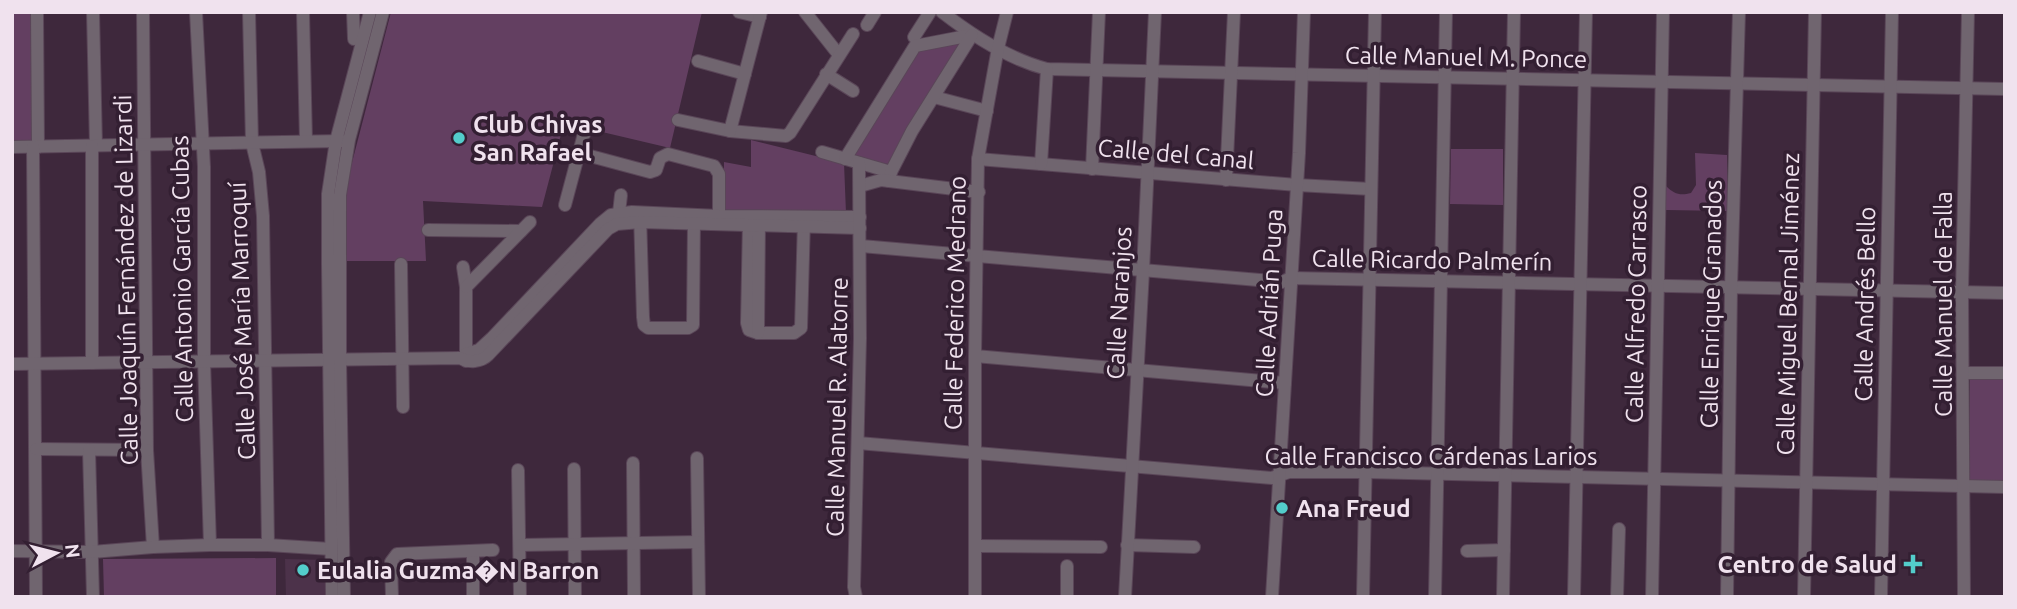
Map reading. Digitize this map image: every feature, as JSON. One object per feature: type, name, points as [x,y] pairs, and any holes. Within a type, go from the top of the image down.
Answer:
[{"type":"street","points":[[36,597],[37,12]]},
{"type":"street","points":[[92,363],[93,12]]},
{"type":"street","name":"Calle Joaquín Fernández de Lizardi","points":[[143,12],[147,450],[153,547]]},
{"type":"street","name":"Calle Antonio García Cubas","points":[[197,12],[204,175],[204,361],[210,545]]},
{"type":"street","name":"Calle José María Marroquí","points":[[249,12],[252,143],[259,172],[263,216],[268,545]]},
{"type":"street","points":[[303,12],[306,141]]},
{"type":"street","points":[[352,12],[354,39]]},
{"type":"street","points":[[332,597],[335,360],[342,141],[370,12]]},
{"type":"street","points":[[342,141],[383,12]]},
{"type":"street","points":[[730,131],[761,15],[739,12]]},
{"type":"street","points":[[805,12],[839,55]]},
{"type":"street","points":[[867,25],[875,12]]},
{"type":"street","points":[[914,37],[930,12]]},
{"type":"street","name":"Calle Manuel M. Ponce","points":[[942,12],[972,35],[1028,64],[1047,69],[2005,89]]},
{"type":"street","name":"Calle Federico Medrano","points":[[975,597],[978,159],[1007,12]]},
{"type":"street","points":[[1092,169],[1099,12]]},
{"type":"street","name":"Calle Naranjos","points":[[1125,597],[1155,12]]},
{"type":"street","points":[[1226,180],[1234,12]]},
{"type":"street","name":"Calle Adrián Puga","points":[[1272,597],[1297,185],[1304,12]]},
{"type":"street","points":[[1363,597],[1375,12]]},
{"type":"street","points":[[1435,597],[1446,12]]},
{"type":"street","points":[[1503,597],[1514,12]]},
{"type":"street","points":[[1574,597],[1586,12]]},
{"type":"street","name":"Calle Alfredo Carrasco","points":[[1652,597],[1663,12]]},
{"type":"street","name":"Calle Enrique Granados","points":[[1727,597],[1731,288],[1739,12]]},
{"type":"street","name":"Calle Miguel Bernal Jiménez","points":[[1804,597],[1815,12]]},
{"type":"street","name":"Calle Andrés Bello","points":[[1881,597],[1892,12]]},
{"type":"street","name":"Calle Manuel de Falla","points":[[1964,597],[1962,292],[1968,12]]},
{"type":"street","points":[[678,120],[730,131],[781,137],[788,135],[853,34]]},
{"type":"street","points":[[890,177],[912,131],[972,35]]},
{"type":"street","points":[[845,159],[915,46],[972,35]]},
{"type":"street","points":[[698,61],[745,74]]},
{"type":"street","points":[[1041,164],[1047,69]]},
{"type":"street","points":[[826,75],[853,91]]},
{"type":"street","points":[[934,97],[986,111]]},
{"type":"street","points":[[565,205],[585,130]]},
{"type":"street","points":[[12,147],[342,141]]},
{"type":"street","points":[[822,152],[859,163],[890,177],[979,192]]},
{"type":"street","points":[[579,153],[650,172],[656,170],[660,159],[668,154],[713,166],[719,174],[719,220]]},
{"type":"street","name":"Calle del Canal","points":[[978,159],[1371,190]]},
{"type":"street","name":"Calle Manuel R. Alatorre","points":[[853,594],[861,246],[859,163]]},
{"type":"street","points":[[860,186],[890,177]]},
{"type":"street","points":[[619,213],[621,195]]},
{"type":"street","points":[[12,364],[485,359],[495,342],[611,215],[619,213],[640,218],[694,220],[860,222]]},
{"type":"street","points":[[640,218],[643,317],[644,325],[648,328],[693,326],[694,220]]},
{"type":"street","points":[[495,342],[608,229],[640,218]]},
{"type":"street","points":[[754,221],[747,323],[749,330],[794,333],[801,328],[804,222]]},
{"type":"street","points":[[428,230],[525,226],[466,287]]},
{"type":"street","name":"Calle Ricardo Palmerín","points":[[861,246],[1282,282],[1291,278],[2005,293]]},
{"type":"street","points":[[401,264],[403,407]]},
{"type":"street","points":[[463,267],[466,287],[464,358]]},
{"type":"street","points":[[975,356],[1286,383]]},
{"type":"street","points":[[335,360],[344,597]]},
{"type":"street","points":[[1963,373],[2005,373]]},
{"type":"street","name":"Calle Francisco Cárdenas Larios","points":[[858,443],[1272,478],[1289,472],[1365,472],[2005,487]]},
{"type":"street","points":[[36,450],[147,450]]},
{"type":"street","points":[[89,450],[93,597]]},
{"type":"street","points":[[697,458],[699,597]]},
{"type":"street","points":[[633,463],[634,597]]},
{"type":"street","points":[[574,469],[575,597]]},
{"type":"street","points":[[518,470],[520,597]]},
{"type":"street","points":[[1617,597],[1619,528]]},
{"type":"street","points":[[520,545],[698,542]]},
{"type":"street","points":[[12,551],[92,552],[210,545],[331,548]]},
{"type":"street","points":[[1127,545],[1194,547]]},
{"type":"street","points":[[976,546],[1101,547]]},
{"type":"street","points":[[392,597],[391,562],[399,553],[493,550]]},
{"type":"street","points":[[1467,552],[1504,550]]},
{"type":"street","points":[[473,551],[473,597]]},
{"type":"street","points":[[1067,566],[1067,597]]},
{"type":"shaded area","points":[[12,12],[34,12],[35,142],[12,141]]},
{"type":"shaded area","name":"Club Chivas San Rafael","points":[[391,12],[702,12],[670,148],[564,123],[542,207],[423,201],[426,261],[347,261],[346,189]]},
{"type":"shaded area","points":[[962,39],[892,165],[850,156],[916,48]]},
{"type":"shaded area","points":[[751,140],[844,163],[846,213],[724,213],[724,162],[751,167]]},
{"type":"shaded area","points":[[1451,149],[1503,149],[1503,205],[1450,204]]},
{"type":"shaded area","points":[[1695,153],[1727,155],[1727,211],[1666,210],[1666,186],[1675,193],[1684,194],[1691,193],[1696,185]]},
{"type":"shaded area","points":[[2005,378],[2005,482],[1969,481],[1970,379]]},
{"type":"shaded area","points":[[276,558],[276,597],[104,597],[103,559]]},
{"type":"shaded area","points":[[285,559],[330,560],[329,597],[286,597]]},
{"type":"place","name":"Club Chivas San Rafael","points":[[459,138]]},
{"type":"place","name":"Ana Freud","points":[[1282,508]]},
{"type":"place","name":"Centro de Salud","points":[[1913,564]]},
{"type":"place","name":"Eulalia Guzma�N Barron","points":[[303,570]]}]
